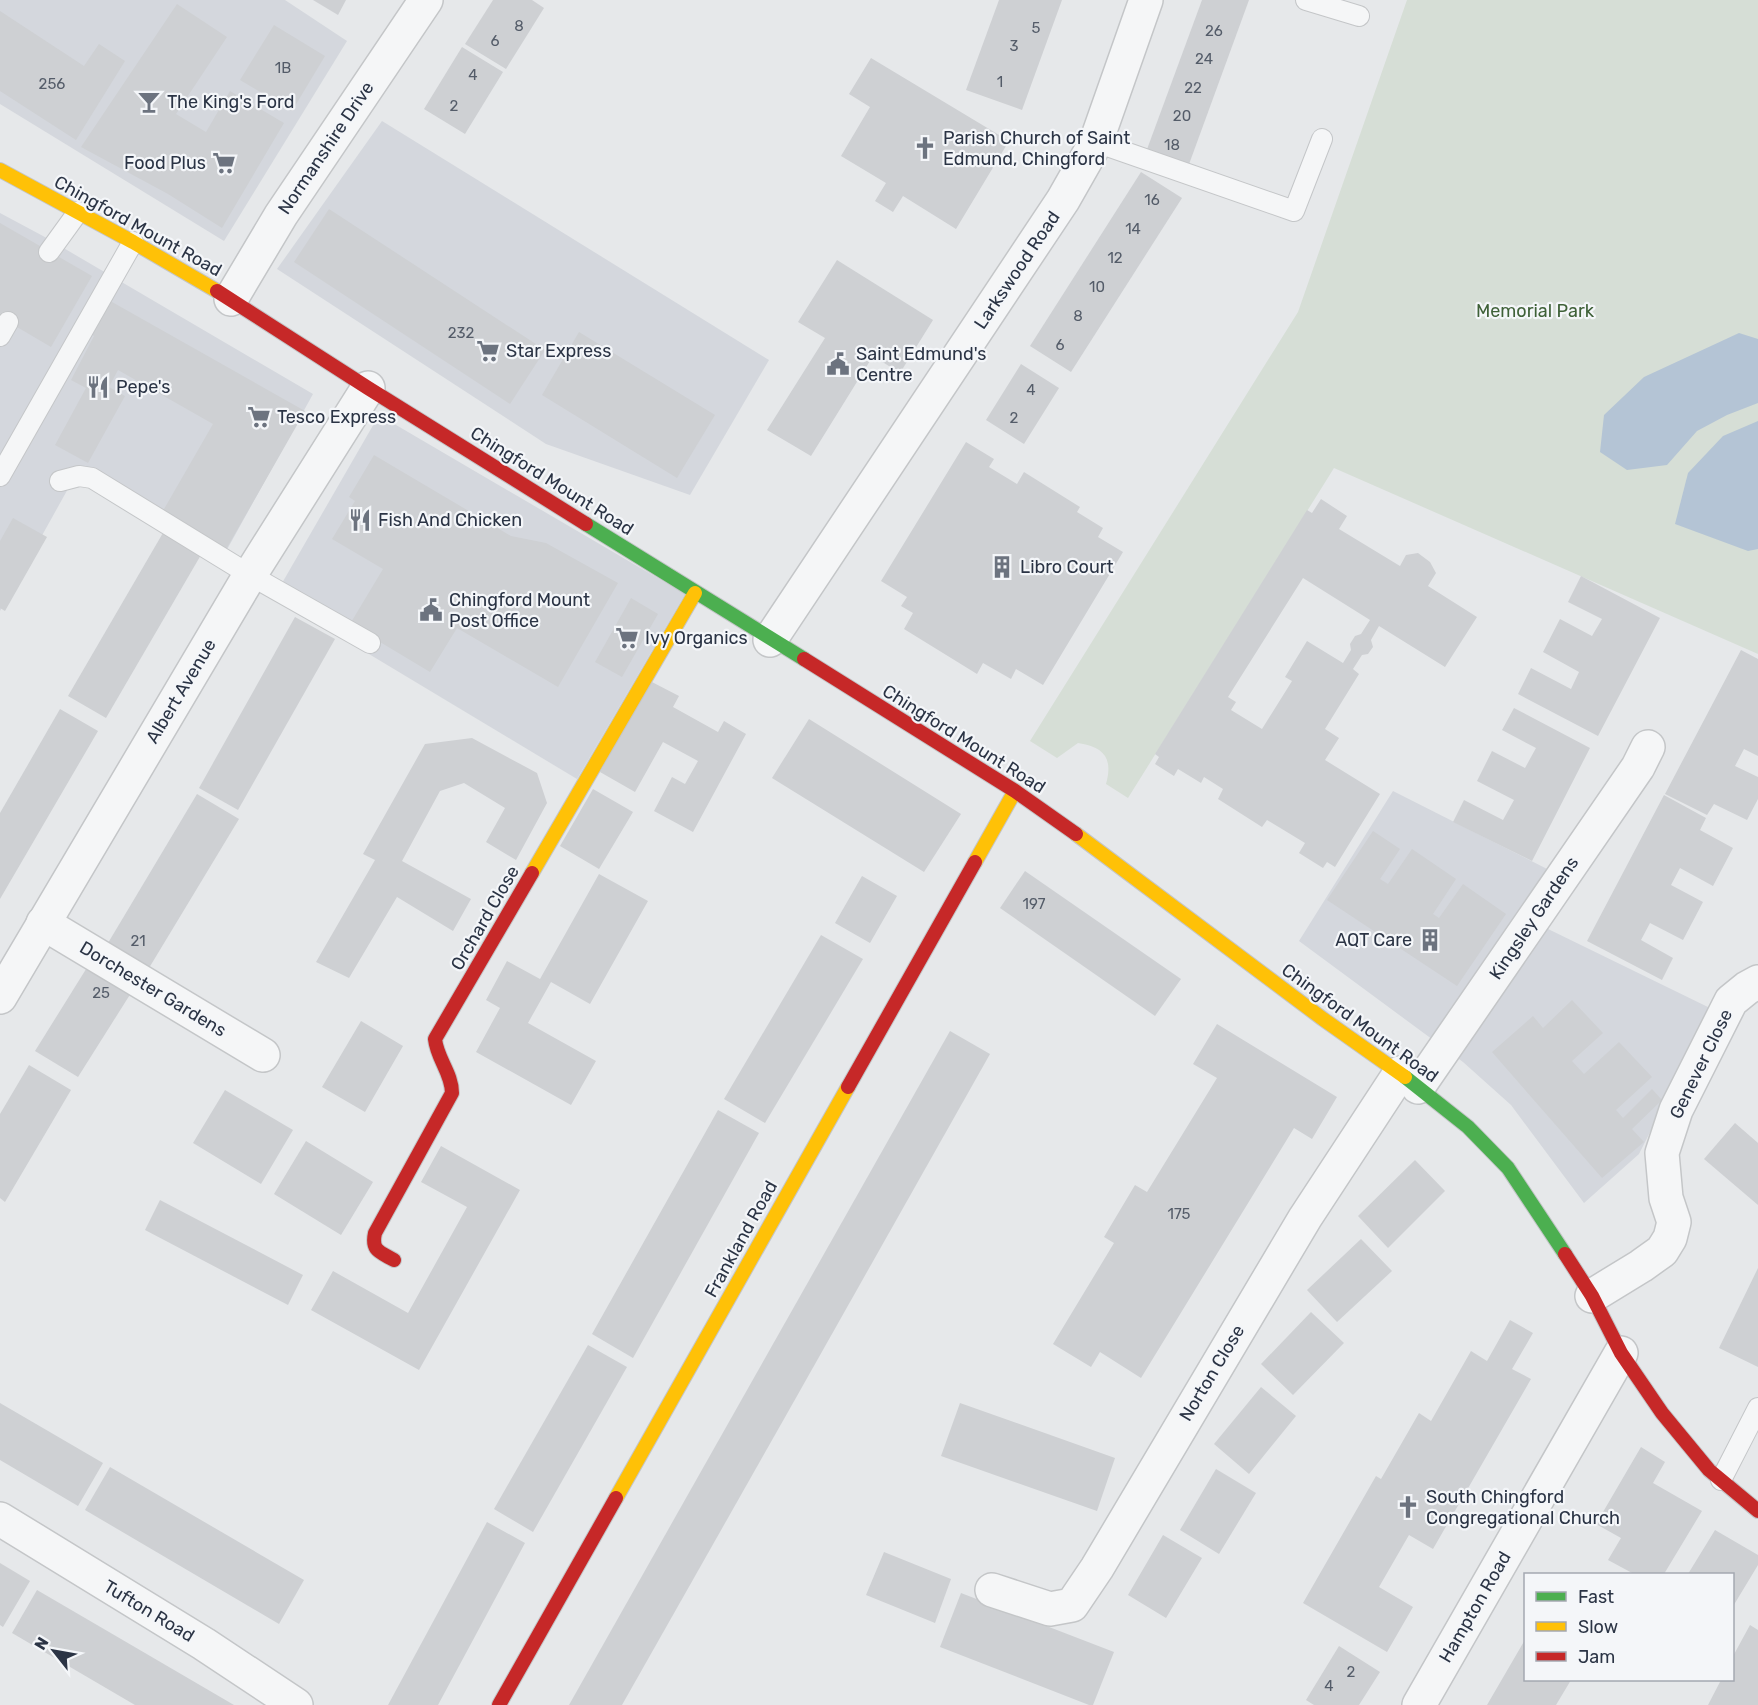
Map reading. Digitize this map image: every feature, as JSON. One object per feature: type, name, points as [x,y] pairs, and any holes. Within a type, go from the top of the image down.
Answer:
[{"type":"main road","name":"Chingford Mount Road","points":[[0,170],[231,299],[368,388],[1015,791],[1054,817],[1323,1019],[1409,1080],[1468,1127],[1508,1168],[1592,1296],[1620,1353],[1662,1413],[1709,1470],[1758,1511]]},
{"type":"main road","name":"Orchard Close","points":[[394,1260],[377,1251],[373,1243],[375,1233],[452,1093],[452,1082],[436,1052],[435,1039],[696,593]]},
{"type":"main road","name":"Frankland Road","points":[[499,1705],[1015,791]]},
{"type":"street","name":"Normanshire Drive","points":[[231,299],[281,215],[426,0]]},
{"type":"street","name":"Larkswood Road","points":[[770,640],[1063,200],[1096,142],[1146,0]]},
{"type":"street","name":"Albert Avenue","points":[[0,997],[250,574],[368,388]]},
{"type":"street","name":"Kingsley Gardens","points":[[1409,1080],[1638,767],[1648,747]]},
{"type":"street","name":"Dorchester Gardens","points":[[44,923],[264,1055]]},
{"type":"street","name":"Genever Close","points":[[1592,1296],[1662,1251],[1670,1238],[1674,1222],[1666,1198],[1662,1153],[1676,1110],[1731,1001],[1758,982]]},
{"type":"street","name":"Norton Close","points":[[992,1590],[1050,1609],[1072,1605],[1103,1558],[1305,1218],[1409,1080]]},
{"type":"street","name":"Hampton Road","points":[[1419,1705],[1620,1353]]},
{"type":"street","name":"Tufton Road","points":[[0,1519],[204,1644],[296,1705]]},
{"type":"lane","points":[[1306,0],[1359,16]]},
{"type":"lane","points":[[1096,142],[1294,211],[1322,139]]},
{"type":"lane","points":[[49,252],[78,212]]},
{"type":"lane","points":[[0,476],[133,243]]},
{"type":"lane","points":[[60,481],[79,476],[92,478],[369,643]]},
{"type":"lane","points":[[1721,1480],[1758,1408]]},
{"type":"shaded area","points":[[0,0],[285,0],[347,41],[224,241],[0,104]]},
{"type":"shaded area","points":[[382,121],[769,360],[690,495],[546,444],[277,269]]},
{"type":"shaded area","points":[[0,213],[313,394],[224,555],[79,469],[0,611]]},
{"type":"shaded area","points":[[379,415],[685,594],[577,779],[274,597]]},
{"type":"shaded area","points":[[1393,791],[1553,872],[1544,927],[1712,1009],[1639,1154],[1584,1203],[1511,1105],[1463,1062],[1299,941]]},
{"type":"green space","name":"Memorial Park","points":[[1407,0],[1758,0],[1758,654],[1334,468],[1128,798],[1106,784],[1107,761],[1101,751],[1078,743],[1057,758],[1030,741],[1298,312]]},
{"type":"water","points":[[1739,333],[1758,339],[1758,403],[1727,415],[1697,431],[1667,465],[1627,470],[1600,452],[1604,415],[1644,377]]},
{"type":"water","points":[[1758,421],[1758,549],[1748,551],[1675,524],[1688,473],[1723,436]]},
{"type":"building","points":[[313,0],[346,0],[338,15]]},
{"type":"building","points":[[493,0],[532,0],[544,8],[506,69],[465,44]]},
{"type":"building","points":[[999,0],[1062,0],[1022,110],[966,90]]},
{"type":"building","points":[[1202,0],[1249,0],[1188,167],[1146,152]]},
{"type":"building","points":[[177,4],[227,37],[176,114],[206,132],[230,91],[284,123],[222,228],[168,194],[81,147]]},
{"type":"building","points":[[0,11],[84,66],[99,44],[125,61],[76,140],[0,91]]},
{"type":"building","points":[[274,25],[325,56],[292,111],[240,80]]},
{"type":"building","points":[[462,47],[503,72],[465,134],[424,109]]},
{"type":"building","name":"Parish Church of Saint Edmund, Chingford","points":[[871,58],[1009,141],[956,229],[903,196],[893,212],[875,201],[886,183],[841,156],[870,107],[849,94]]},
{"type":"building","points":[[1141,172],[1182,198],[1071,372],[1030,346]]},
{"type":"building","points":[[329,209],[545,350],[510,404],[294,262]]},
{"type":"building","points":[[0,223],[92,276],[51,347],[0,317]]},
{"type":"building","name":"Saint Edmund's Centre","points":[[837,260],[933,320],[900,373],[873,356],[811,456],[767,430],[825,338],[798,322]]},
{"type":"building","points":[[105,298],[305,411],[224,553],[160,516],[213,424],[118,370],[109,387],[125,396],[88,463],[55,445],[86,388],[71,380],[94,336],[86,331]]},
{"type":"building","points":[[579,332],[715,415],[677,478],[542,395]]},
{"type":"building","points":[[1021,364],[1059,388],[1024,444],[986,420]]},
{"type":"building","name":"Libro Court","points":[[966,442],[994,459],[989,467],[1017,484],[1024,472],[1080,507],[1077,512],[1103,528],[1098,537],[1123,552],[1043,685],[1016,669],[1011,679],[983,663],[977,674],[904,629],[913,613],[901,606],[907,597],[881,581]]},
{"type":"building","points":[[374,455],[511,536],[546,543],[618,583],[558,687],[457,628],[430,672],[350,624],[383,569],[332,539],[355,501],[349,497]]},
{"type":"building","points":[[1321,499],[1347,516],[1339,529],[1400,566],[1406,555],[1418,553],[1430,562],[1436,573],[1428,586],[1477,617],[1445,667],[1379,626],[1371,640],[1373,647],[1368,654],[1362,655],[1353,669],[1359,674],[1325,729],[1339,738],[1325,760],[1380,794],[1335,867],[1327,862],[1323,868],[1299,853],[1305,843],[1267,820],[1262,827],[1218,799],[1223,789],[1204,777],[1201,783],[1178,769],[1174,776],[1155,764],[1159,757],[1155,754],[1307,510],[1312,513]],"holes":[[[1303,578],[1370,620],[1361,634],[1355,636],[1350,644],[1351,650],[1343,663],[1307,641],[1285,677],[1292,681],[1262,729],[1231,710],[1236,702],[1228,697]]]},
{"type":"building","points":[[13,518],[47,537],[5,611],[0,608],[0,541]]},
{"type":"building","points":[[167,526],[205,548],[106,718],[68,696]]},
{"type":"building","points":[[1581,576],[1660,618],[1598,736],[1518,694],[1531,668],[1571,689],[1579,672],[1543,652],[1560,619],[1592,636],[1602,619],[1568,602]]},
{"type":"building","name":"Ivy Organics","points":[[631,598],[658,614],[622,677],[595,662]]},
{"type":"building","points":[[295,617],[335,639],[238,810],[199,788]]},
{"type":"building","points":[[1741,650],[1758,659],[1758,756],[1744,749],[1735,766],[1758,777],[1758,799],[1747,820],[1714,804],[1707,815],[1665,794]]},
{"type":"building","points":[[650,681],[679,696],[673,707],[718,732],[724,721],[746,734],[693,832],[654,811],[672,777],[685,784],[698,761],[663,742],[635,792],[600,772]]},
{"type":"building","points":[[1514,708],[1590,748],[1532,861],[1453,822],[1464,800],[1503,820],[1514,800],[1477,781],[1492,751],[1525,768],[1536,748],[1502,730]]},
{"type":"building","points":[[60,709],[98,731],[0,899],[0,813]]},
{"type":"building","points":[[809,719],[961,814],[924,872],[772,778]]},
{"type":"building","points":[[472,738],[537,773],[547,803],[516,860],[486,842],[505,808],[464,783],[440,791],[402,861],[471,899],[453,931],[397,897],[349,978],[316,962],[375,860],[363,854],[425,744]]},
{"type":"building","points":[[593,789],[633,812],[599,869],[560,846]]},
{"type":"building","points":[[197,794],[239,819],[149,968],[108,943]]},
{"type":"building","points":[[1664,795],[1706,818],[1700,830],[1733,848],[1713,886],[1680,868],[1671,885],[1703,902],[1683,940],[1650,923],[1641,940],[1673,958],[1662,980],[1587,941]]},
{"type":"building","points":[[1373,831],[1400,849],[1380,879],[1388,884],[1412,849],[1456,879],[1433,914],[1439,918],[1463,884],[1506,914],[1457,986],[1327,900]]},
{"type":"building","points":[[1025,871],[1181,979],[1155,1016],[1000,908]]},
{"type":"building","points":[[599,874],[648,901],[590,1004],[551,982],[528,1023],[596,1061],[571,1105],[476,1052],[500,1008],[486,1000],[507,961],[540,979]]},
{"type":"building","points":[[862,876],[897,896],[870,943],[835,923]]},
{"type":"building","points":[[821,935],[863,959],[765,1123],[724,1099]]},
{"type":"building","points":[[88,966],[131,993],[78,1077],[35,1051]]},
{"type":"building","points":[[1572,1000],[1603,1033],[1572,1061],[1584,1074],[1619,1042],[1652,1077],[1616,1110],[1623,1118],[1652,1089],[1662,1100],[1632,1129],[1644,1142],[1602,1178],[1492,1052],[1533,1016],[1543,1028]]},
{"type":"building","points":[[361,1021],[403,1046],[365,1112],[322,1087]]},
{"type":"building","points":[[1217,1024],[1337,1097],[1312,1139],[1294,1128],[1141,1378],[1100,1352],[1091,1367],[1053,1344],[1114,1243],[1104,1237],[1135,1185],[1147,1192],[1217,1078],[1193,1064]]},
{"type":"building","points":[[950,1031],[990,1054],[784,1419],[622,1705],[569,1705]]},
{"type":"building","points":[[29,1065],[71,1090],[5,1202],[0,1198],[0,1114]]},
{"type":"building","points":[[225,1090],[293,1130],[261,1184],[193,1143]]},
{"type":"building","points":[[718,1110],[759,1133],[633,1358],[592,1334]]},
{"type":"building","points":[[1735,1123],[1758,1143],[1758,1205],[1704,1159]]},
{"type":"building","points":[[306,1141],[373,1182],[341,1235],[274,1194]]},
{"type":"building","points":[[441,1146],[520,1190],[419,1370],[311,1310],[333,1271],[408,1313],[467,1207],[421,1182]]},
{"type":"building","points":[[1415,1160],[1445,1191],[1388,1248],[1358,1216]]},
{"type":"building","points":[[160,1200],[303,1275],[288,1305],[145,1230]]},
{"type":"building","points":[[1361,1239],[1392,1271],[1337,1322],[1307,1290]]},
{"type":"building","points":[[1758,1268],[1758,1367],[1719,1348]]},
{"type":"building","points":[[1311,1312],[1344,1343],[1293,1395],[1261,1364]]},
{"type":"building","name":"South Chingford Congregational Church","points":[[1510,1320],[1533,1333],[1512,1369],[1531,1379],[1433,1549],[1409,1535],[1379,1587],[1413,1607],[1387,1652],[1303,1603],[1376,1476],[1381,1479],[1419,1413],[1431,1421],[1471,1351],[1487,1361]]},
{"type":"building","points":[[588,1345],[627,1367],[533,1532],[494,1509]]},
{"type":"building","points":[[1261,1387],[1296,1416],[1249,1474],[1214,1444]]},
{"type":"building","points":[[0,1403],[103,1463],[78,1506],[0,1460]]},
{"type":"building","points":[[960,1403],[1115,1458],[1097,1511],[941,1456]]},
{"type":"building","points":[[1641,1447],[1665,1462],[1653,1483],[1702,1511],[1665,1573],[1632,1573],[1608,1560],[1621,1538],[1596,1524]]},
{"type":"building","points":[[110,1467],[304,1580],[279,1624],[85,1510]]},
{"type":"building","points":[[1216,1469],[1256,1493],[1219,1554],[1180,1530]]},
{"type":"building","points":[[487,1522],[525,1543],[438,1705],[388,1705]]},
{"type":"building","points":[[1715,1530],[1758,1555],[1758,1565],[1734,1605],[1734,1573],[1689,1573]]},
{"type":"building","points":[[1163,1535],[1202,1558],[1166,1618],[1128,1595]]},
{"type":"building","points":[[884,1552],[951,1579],[935,1623],[866,1595]]},
{"type":"building","points":[[0,1563],[30,1581],[3,1627],[0,1625]]},
{"type":"building","points":[[37,1590],[234,1705],[135,1705],[12,1633]]},
{"type":"building","points":[[961,1593],[1114,1652],[1093,1705],[940,1647]]},
{"type":"building","points":[[1750,1625],[1758,1630],[1758,1705],[1708,1705],[1720,1681],[1734,1681],[1734,1654]]},
{"type":"building","points":[[1524,1641],[1524,1681],[1570,1681],[1556,1705],[1487,1705]]},
{"type":"building","points":[[1339,1646],[1380,1672],[1359,1705],[1314,1705],[1306,1700]]},
{"type":"traffic: fast","points":[[586,524],[804,659]]},
{"type":"traffic: fast","points":[[1405,1077],[1468,1127],[1508,1168],[1565,1254]]},
{"type":"traffic: slow","points":[[0,170],[133,242],[217,291]]},
{"type":"traffic: slow","points":[[532,873],[695,593]]},
{"type":"traffic: slow","points":[[975,862],[1015,791]]},
{"type":"traffic: slow","points":[[1076,834],[1323,1019],[1405,1077]]},
{"type":"traffic: slow","points":[[616,1498],[848,1087]]},
{"type":"traffic: jam","points":[[217,291],[586,524]]},
{"type":"traffic: jam","points":[[804,659],[1015,791],[1076,834]]},
{"type":"traffic: jam","points":[[848,1087],[975,862]]},
{"type":"traffic: jam","points":[[394,1260],[378,1250],[374,1244],[375,1233],[452,1093],[450,1079],[438,1053],[435,1039],[532,873]]},
{"type":"traffic: jam","points":[[1565,1254],[1592,1296],[1621,1353],[1662,1413],[1709,1470],[1758,1511]]},
{"type":"traffic: jam","points":[[499,1705],[616,1498]]},
{"type":"place","name":"The King's Ford","points":[[149,102]]},
{"type":"place","name":"Parish Church of Saint Edmund, Chingford","points":[[925,148]]},
{"type":"place","name":"Food Plus","points":[[224,163]]},
{"type":"place","name":"Star Express","points":[[488,351]]},
{"type":"place","name":"Saint Edmund's Centre","points":[[838,364]]},
{"type":"place","name":"Pepe's","points":[[98,387]]},
{"type":"place","name":"Tesco Express","points":[[259,417]]},
{"type":"place","name":"Fish And Chicken","points":[[360,520]]},
{"type":"place","name":"Libro Court","points":[[1002,567]]},
{"type":"place","name":"Chingford Mount Post Office","points":[[431,610]]},
{"type":"place","name":"Ivy Organics","points":[[627,638]]},
{"type":"place","name":"AQT Care","points":[[1430,940]]},
{"type":"place","name":"South Chingford Congregational Church","points":[[1408,1507]]}]
